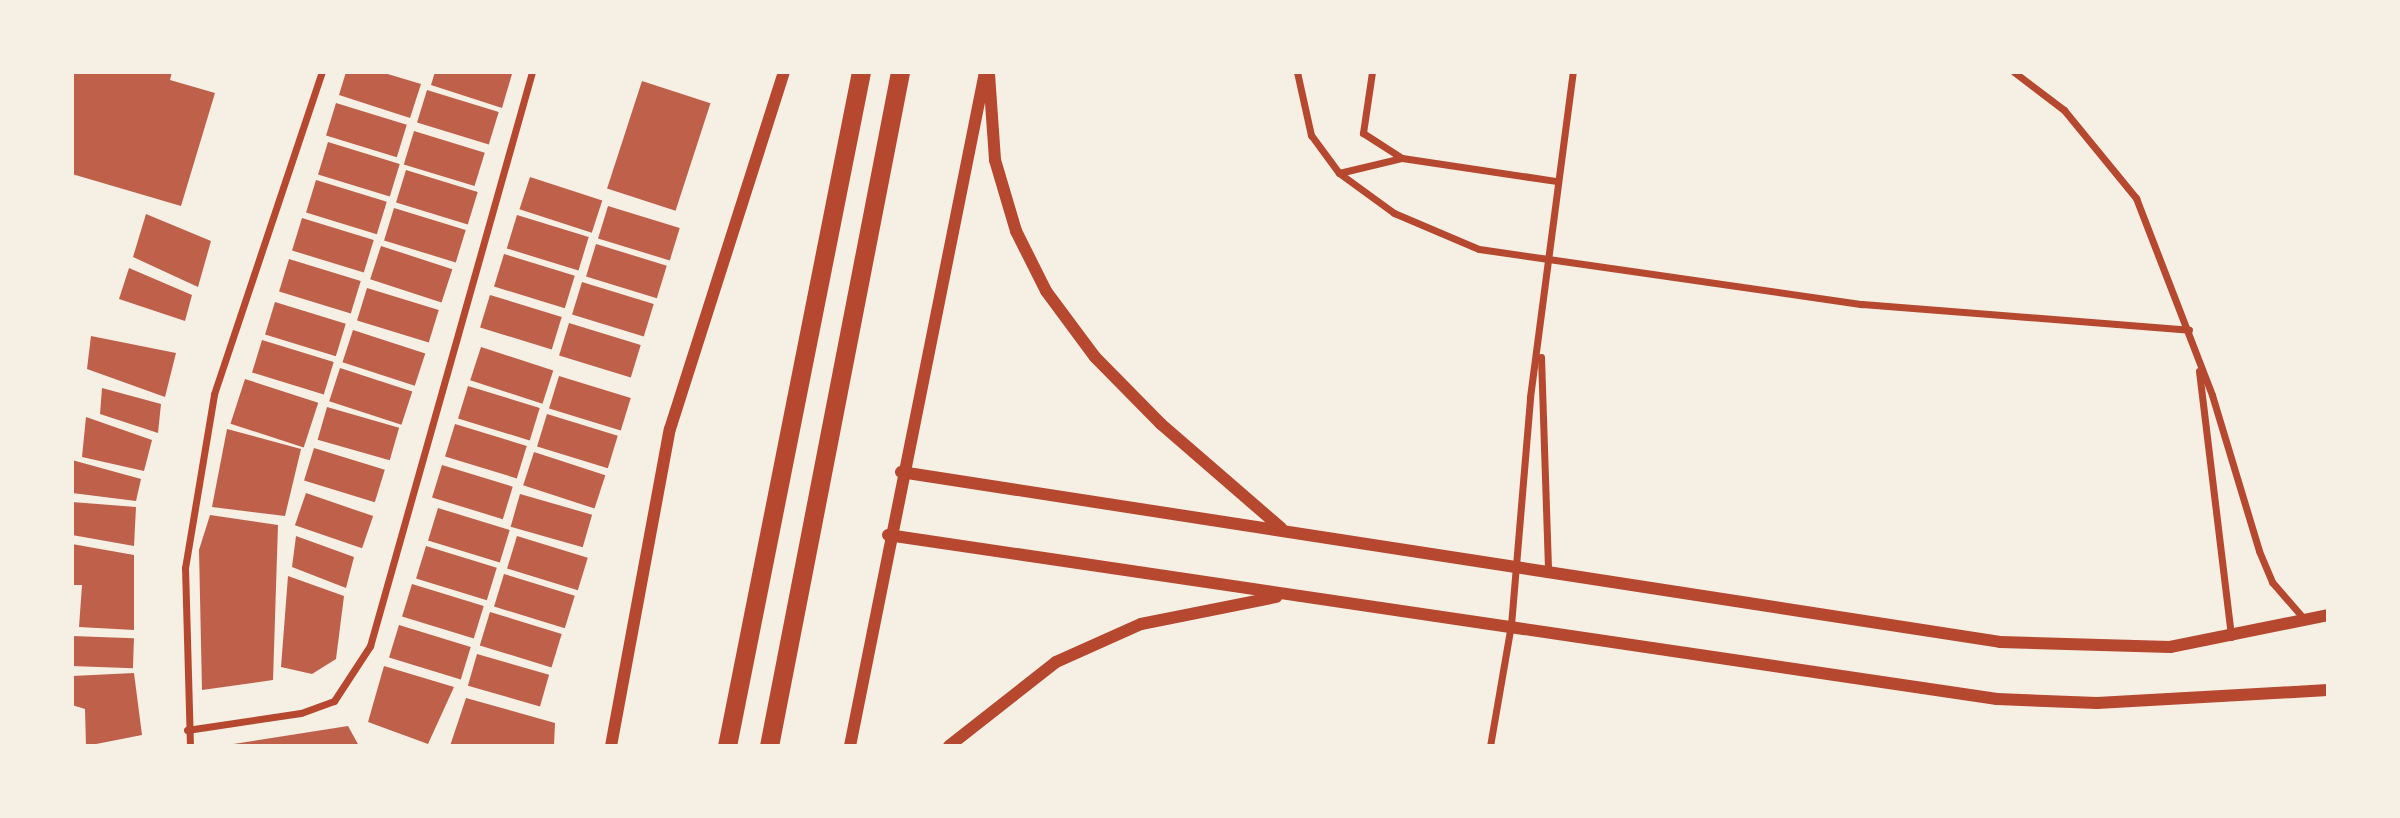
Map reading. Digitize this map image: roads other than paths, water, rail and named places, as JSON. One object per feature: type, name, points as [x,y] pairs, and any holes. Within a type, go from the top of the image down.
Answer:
[{"type":"highway","points":[[727,746],[861,72]]},
{"type":"highway","points":[[769,746],[900,72]]},
{"type":"street","points":[[190,746],[187,730],[185,568],[214,394],[322,72]]},
{"type":"street","points":[[187,730],[301,713],[334,701],[370,646],[532,72]]},
{"type":"street","points":[[611,746],[670,429],[784,72]]},
{"type":"street","points":[[850,746],[888,535],[987,72]]},
{"type":"street","points":[[987,72],[995,160],[1016,231],[1046,291],[1095,357],[1161,424],[1282,528]]},
{"type":"street","points":[[1297,72],[1311,135],[1339,173],[1394,213],[1479,249],[1862,304],[2189,330]]},
{"type":"street","points":[[1372,72],[1363,133],[1402,158]]},
{"type":"street","points":[[1490,746],[1511,625],[1514,564],[1549,258],[1555,181],[1573,72]]},
{"type":"street","points":[[2014,72],[2064,110],[2136,198],[2189,330],[2259,551],[2272,582],[2306,620]]},
{"type":"street","points":[[1339,173],[1402,158],[1555,181]]},
{"type":"street","points":[[1540,342],[1548,568]]},
{"type":"street","points":[[2198,360],[2231,638]]},
{"type":"street","points":[[901,472],[1548,568],[2000,642],[2108,649],[2231,638],[2328,615]]},
{"type":"street","points":[[888,535],[1285,595],[1511,625],[1997,699],[2097,703],[2328,690]]},
{"type":"street","points":[[949,746],[1056,662],[1141,624],[1285,595]]}]
